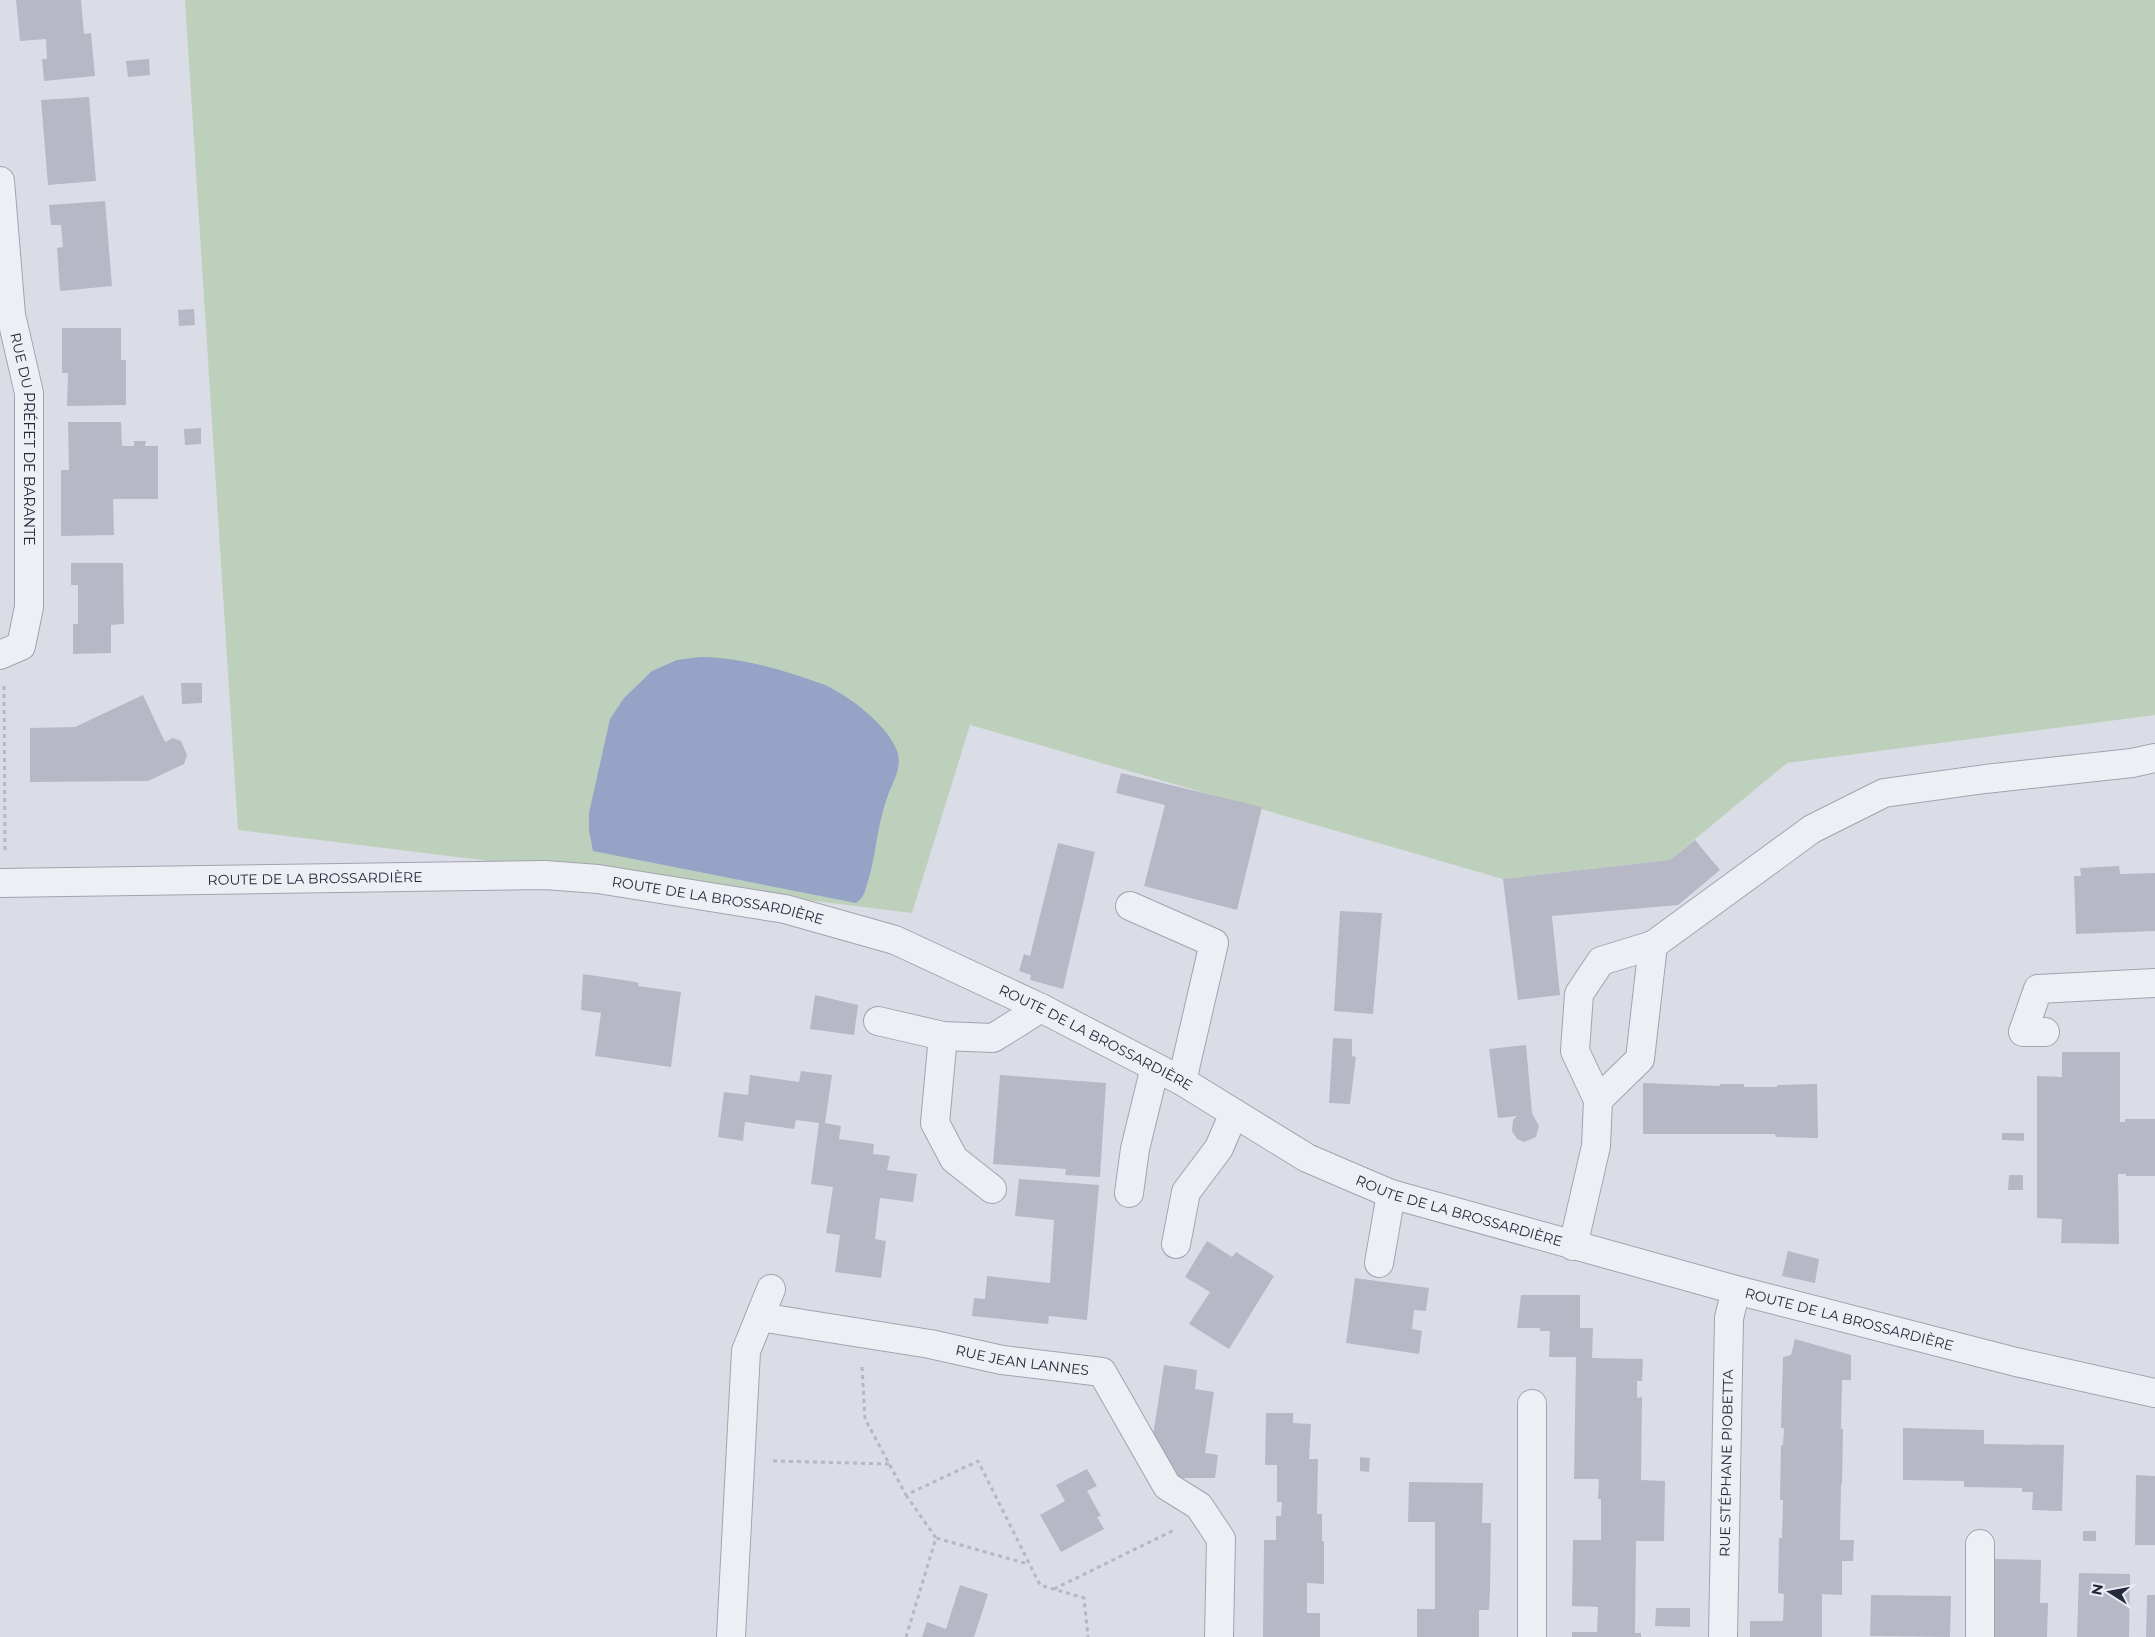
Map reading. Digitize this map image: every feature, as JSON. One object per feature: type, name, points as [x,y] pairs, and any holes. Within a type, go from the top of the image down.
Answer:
[{"type":"street","name":"RUE DU PRÉFET DE BARANTE","points":[[0,181],[11,315],[29,392],[29,607],[21,646],[2,667]]},
{"type":"street","points":[[1573,1246],[1596,1146],[1598,1100],[1575,1051],[1579,994],[1601,961],[1653,945],[1812,829],[1884,793],[2155,758]]},
{"type":"street","name":"ROUTE DE LA BROSSARDIÈRE","points":[[3,883],[546,875],[598,879],[785,909],[895,940],[1041,1008],[1182,1081],[1307,1158],[1391,1194],[1736,1290],[2016,1362],[2155,1393]]},
{"type":"street","points":[[1130,906],[1214,944],[1182,1081]]},
{"type":"street","points":[[1598,1100],[1640,1059],[1653,945]]},
{"type":"street","points":[[2045,1032],[2023,1032],[2038,989],[2155,983]]},
{"type":"street","points":[[878,1021],[943,1036],[993,1038],[1041,1008]]},
{"type":"street","points":[[943,1036],[935,1124],[954,1159],[992,1189]]},
{"type":"street","points":[[1128,1192],[1135,1150],[1156,1067]]},
{"type":"street","points":[[1176,1244],[1186,1192],[1218,1148],[1234,1113]]},
{"type":"street","points":[[1379,1263],[1391,1194]]},
{"type":"street","points":[[730,1637],[746,1351],[772,1289]]},
{"type":"street","name":"RUE STÉPHANE PIOBETTA","points":[[1723,1637],[1729,1318],[1736,1290]]},
{"type":"street","name":"RUE JEAN LANNES","points":[[760,1317],[930,1344],[1002,1360],[1102,1372],[1167,1486],[1199,1506],[1221,1539],[1220,1637]]},
{"type":"street","points":[[1532,1404],[1532,1637]]},
{"type":"street","points":[[1980,1544],[1980,1637]]},
{"type":"path","points":[[2,667],[3,883]]},
{"type":"path","points":[[860,1334],[865,1419],[906,1495],[936,1538],[1029,1564]]},
{"type":"path","points":[[740,1460],[889,1464]]},
{"type":"path","points":[[906,1495],[978,1461],[1040,1585],[1084,1598],[1088,1637]]},
{"type":"path","points":[[1053,1589],[1205,1514]]},
{"type":"path","points":[[906,1637],[936,1538]]},
{"type":"green space","points":[[185,0],[2155,0],[2155,715],[1787,763],[1670,860],[1503,879],[970,725],[912,913],[238,830]]},
{"type":"water","points":[[700,657],[748,662],[825,685],[845,696],[867,712],[892,741],[897,751],[898,769],[883,809],[869,880],[861,899],[856,903],[593,851],[589,830],[589,813],[610,719],[624,698],[652,671],[677,660]]},
{"type":"building","points":[[16,0],[81,0],[84,34],[91,33],[95,76],[44,81],[42,59],[47,59],[46,39],[20,41]]},
{"type":"building","points":[[149,59],[150,75],[128,77],[126,61]]},
{"type":"building","points":[[89,97],[96,181],[48,185],[41,100]]},
{"type":"building","points":[[105,201],[112,286],[60,291],[57,248],[63,247],[61,225],[51,225],[49,205]]},
{"type":"building","points":[[194,309],[195,325],[179,326],[178,310]]},
{"type":"building","points":[[62,328],[121,328],[121,360],[126,360],[126,405],[67,406],[68,373],[62,373]]},
{"type":"building","points":[[68,422],[121,422],[122,446],[134,446],[134,441],[146,441],[145,446],[158,446],[158,499],[113,499],[114,535],[61,536],[61,470],[69,470]]},
{"type":"building","points":[[201,428],[201,444],[185,445],[184,429]]},
{"type":"building","points":[[71,563],[123,563],[124,624],[111,625],[111,653],[73,654],[73,624],[78,624],[78,585],[71,585]]},
{"type":"building","points":[[181,683],[202,683],[202,703],[182,704]]},
{"type":"building","points":[[143,695],[165,742],[173,738],[181,741],[187,755],[184,764],[148,781],[30,782],[30,728],[75,727]]},
{"type":"building","points":[[1121,773],[1262,807],[1237,910],[1144,886],[1165,805],[1116,793]]},
{"type":"building","points":[[1695,840],[1720,870],[1678,905],[1552,916],[1560,995],[1518,1000],[1503,879],[1670,860]]},
{"type":"building","points":[[1058,843],[1095,852],[1063,989],[1030,980],[1031,975],[1019,971],[1024,954],[1030,956]]},
{"type":"building","points":[[2119,866],[2120,874],[2155,873],[2155,931],[2076,934],[2074,876],[2081,876],[2080,868]]},
{"type":"building","points":[[1340,911],[1382,913],[1373,1014],[1334,1011]]},
{"type":"building","points":[[583,974],[630,981],[639,983],[638,986],[681,992],[671,1067],[595,1056],[601,1013],[581,1010]]},
{"type":"building","points":[[815,995],[858,1005],[854,1035],[810,1029]]},
{"type":"building","points":[[1333,1038],[1352,1039],[1352,1056],[1356,1057],[1350,1104],[1329,1103]]},
{"type":"building","points":[[1526,1045],[1532,1113],[1539,1126],[1536,1137],[1524,1142],[1517,1139],[1512,1131],[1513,1120],[1517,1116],[1498,1118],[1489,1049]]},
{"type":"building","points":[[2062,1052],[2120,1052],[2120,1122],[2125,1122],[2125,1119],[2155,1119],[2155,1176],[2126,1176],[2126,1174],[2118,1174],[2119,1244],[2061,1243],[2062,1219],[2037,1218],[2037,1076],[2062,1077]]},
{"type":"building","points":[[801,1071],[832,1075],[825,1123],[841,1126],[839,1139],[874,1144],[873,1154],[890,1156],[887,1170],[917,1174],[913,1202],[880,1198],[875,1239],[886,1241],[881,1278],[835,1272],[840,1235],[826,1233],[833,1187],[811,1184],[819,1123],[796,1120],[794,1129],[745,1122],[743,1141],[718,1137],[724,1092],[748,1095],[750,1075],[799,1082]]},
{"type":"building","points":[[1000,1075],[1106,1083],[1100,1177],[1065,1175],[1066,1169],[993,1164]]},
{"type":"building","points":[[1643,1083],[1720,1086],[1720,1084],[1744,1084],[1744,1087],[1817,1084],[1818,1138],[1776,1137],[1775,1134],[1643,1134]]},
{"type":"building","points":[[2002,1133],[2024,1133],[2024,1141],[2002,1140]]},
{"type":"building","points":[[2009,1175],[2023,1175],[2023,1190],[2008,1190]]},
{"type":"building","points":[[1019,1179],[1099,1185],[1087,1320],[1049,1316],[1048,1324],[972,1316],[974,1298],[985,1299],[987,1276],[1050,1283],[1054,1220],[1015,1216]]},
{"type":"building","points":[[1207,1241],[1232,1257],[1236,1252],[1274,1276],[1229,1349],[1189,1324],[1210,1292],[1185,1277]]},
{"type":"building","points":[[1788,1251],[1819,1259],[1815,1283],[1782,1276]]},
{"type":"building","points":[[1355,1278],[1429,1288],[1426,1311],[1414,1310],[1412,1329],[1422,1331],[1419,1354],[1346,1343]]},
{"type":"building","points":[[1521,1295],[1580,1295],[1580,1328],[1593,1328],[1592,1358],[1643,1359],[1642,1381],[1637,1381],[1637,1398],[1642,1397],[1641,1480],[1665,1481],[1664,1541],[1636,1541],[1635,1633],[1641,1633],[1641,1637],[1572,1637],[1572,1632],[1597,1632],[1598,1607],[1572,1606],[1573,1540],[1601,1540],[1601,1499],[1598,1499],[1599,1479],[1574,1479],[1576,1357],[1549,1357],[1550,1331],[1540,1331],[1540,1328],[1517,1328]]},
{"type":"building","points":[[1795,1339],[1851,1355],[1851,1380],[1842,1380],[1841,1429],[1843,1429],[1840,1540],[1854,1540],[1853,1561],[1842,1561],[1842,1595],[1822,1594],[1822,1637],[1750,1637],[1750,1621],[1783,1621],[1784,1594],[1778,1593],[1779,1538],[1782,1538],[1783,1500],[1780,1500],[1781,1445],[1783,1445],[1784,1428],[1781,1428],[1783,1357],[1791,1355]]},
{"type":"building","points":[[1164,1365],[1197,1370],[1195,1389],[1214,1392],[1205,1453],[1218,1455],[1215,1478],[1176,1478],[1153,1435]]},
{"type":"building","points":[[1266,1413],[1293,1413],[1293,1423],[1311,1424],[1309,1459],[1318,1459],[1317,1514],[1322,1514],[1324,1584],[1307,1583],[1307,1613],[1320,1613],[1320,1637],[1263,1637],[1264,1540],[1276,1540],[1276,1516],[1281,1516],[1282,1502],[1277,1502],[1277,1465],[1265,1465]]},
{"type":"building","points":[[1903,1428],[1984,1430],[1984,1444],[2064,1445],[2062,1511],[2032,1510],[2033,1492],[2022,1492],[2022,1488],[1964,1487],[1964,1481],[1903,1480]]},
{"type":"building","points":[[1360,1457],[1370,1458],[1369,1472],[1360,1471]]},
{"type":"building","points":[[1087,1469],[1097,1486],[1087,1491],[1101,1516],[1097,1517],[1104,1529],[1061,1552],[1040,1515],[1065,1501],[1056,1485]]},
{"type":"building","points":[[2136,1475],[2155,1476],[2155,1545],[2135,1545]]},
{"type":"building","points":[[1409,1482],[1483,1483],[1482,1523],[1491,1523],[1490,1590],[1489,1610],[1479,1610],[1479,1637],[1417,1637],[1417,1609],[1435,1609],[1435,1522],[1408,1522]]},
{"type":"building","points":[[2083,1531],[2096,1531],[2096,1541],[2083,1541]]},
{"type":"building","points":[[1993,1559],[2041,1560],[2040,1603],[2048,1603],[2047,1637],[1992,1637]]},
{"type":"building","points":[[2079,1573],[2130,1574],[2129,1637],[2077,1637]]},
{"type":"building","points":[[960,1585],[988,1594],[974,1637],[922,1637],[927,1622],[946,1629]]},
{"type":"building","points":[[1871,1595],[1951,1596],[1950,1637],[1870,1636]]},
{"type":"building","points":[[2147,1595],[2155,1595],[2155,1637],[2146,1637]]},
{"type":"building","points":[[1656,1608],[1690,1608],[1690,1627],[1655,1626]]}]
